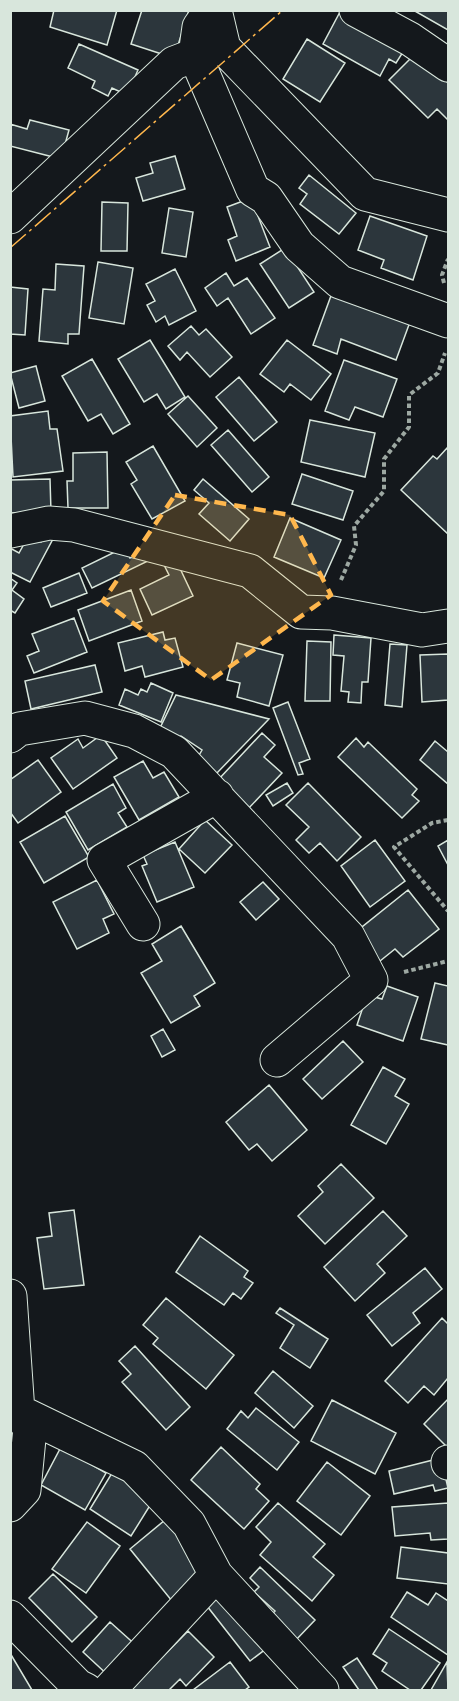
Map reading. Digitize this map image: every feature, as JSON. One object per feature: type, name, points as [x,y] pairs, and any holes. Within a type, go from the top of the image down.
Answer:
[{"type":"street","points":[[213,10],[199,27],[195,55],[253,190],[266,198],[299,246],[340,282],[448,321]]},
{"type":"street","points":[[213,10],[224,48],[365,194],[448,215]]},
{"type":"street","points":[[356,10],[410,39],[448,65]]},
{"type":"street","points":[[10,217],[174,63],[195,55]]},
{"type":"street","points":[[10,531],[49,523],[74,525],[250,571],[301,612],[333,613],[422,630],[448,626]]},
{"type":"street","points":[[10,735],[19,729],[85,718],[134,730],[174,752],[348,936],[371,980],[277,1060]]},
{"type":"street","points":[[142,924],[104,860],[217,796]]},
{"type":"street","points":[[10,1296],[13,1401],[30,1428],[24,1490],[10,1505]]},
{"type":"street","points":[[13,1401],[134,1467],[189,1524],[216,1575],[322,1690]]},
{"type":"street","points":[[10,1617],[86,1689],[216,1575]]},
{"type":"path","points":[[445,286],[442,275],[448,259]]},
{"type":"path","points":[[333,613],[339,583],[356,545],[354,526],[384,491],[384,459],[409,427],[409,395],[438,373],[448,342]]},
{"type":"path","points":[[448,820],[432,823],[394,847],[448,911]]},
{"type":"path","points":[[371,980],[448,961]]},
{"type":"highlighted area","points":[[175,495],[290,515],[331,595],[211,680],[103,601]]},
{"type":"building","points":[[54,10],[117,10],[107,45],[50,27]]},
{"type":"building","points":[[142,10],[189,10],[174,58],[131,44]]},
{"type":"building","points":[[341,10],[403,52],[396,63],[389,59],[380,76],[323,44]]},
{"type":"building","points":[[413,10],[448,10],[448,30]]},
{"type":"building","points":[[307,39],[345,63],[320,102],[283,79]]},
{"type":"building","points":[[79,44],[138,70],[127,95],[112,88],[108,96],[92,88],[95,81],[68,68]]},
{"type":"building","points":[[417,52],[448,83],[448,120],[437,109],[428,118],[389,80]]},
{"type":"building","points":[[30,120],[69,130],[61,159],[10,146],[10,124],[27,129]]},
{"type":"building","points":[[175,156],[185,189],[143,201],[136,178],[153,173],[150,163]]},
{"type":"building","points":[[309,175],[356,213],[339,234],[300,204],[307,194],[299,188]]},
{"type":"building","points":[[251,198],[270,247],[236,261],[228,240],[237,236],[227,207]]},
{"type":"building","points":[[102,202],[128,203],[127,251],[101,251]]},
{"type":"building","points":[[169,208],[193,212],[186,257],[162,253]]},
{"type":"building","points":[[370,216],[427,236],[413,280],[381,268],[384,260],[358,250]]},
{"type":"building","points":[[285,248],[314,292],[289,308],[260,264]]},
{"type":"building","points":[[98,262],[133,268],[124,324],[89,318]]},
{"type":"building","points":[[56,264],[84,266],[79,334],[68,334],[68,344],[39,341],[43,289],[55,290]]},
{"type":"building","points":[[175,269],[196,311],[169,325],[165,316],[156,322],[147,305],[155,301],[146,284]]},
{"type":"building","points":[[226,273],[234,286],[247,278],[275,318],[251,334],[228,298],[217,306],[205,288]]},
{"type":"building","points":[[10,287],[28,289],[25,335],[10,334]]},
{"type":"building","points":[[332,293],[410,322],[396,360],[341,339],[337,354],[313,345]]},
{"type":"building","points":[[191,326],[199,335],[206,329],[232,357],[210,377],[187,352],[180,360],[168,346]]},
{"type":"building","points":[[150,340],[185,397],[166,409],[157,394],[144,402],[118,359]]},
{"type":"building","points":[[287,340],[331,374],[311,400],[290,384],[284,392],[260,374]]},
{"type":"building","points":[[92,359],[130,424],[113,434],[101,414],[88,421],[62,376]]},
{"type":"building","points":[[344,360],[397,379],[383,417],[355,407],[349,420],[325,411]]},
{"type":"building","points":[[36,366],[45,401],[19,408],[10,373]]},
{"type":"building","points":[[239,377],[277,422],[254,441],[216,397]]},
{"type":"building","points":[[188,396],[217,428],[197,447],[168,414]]},
{"type":"building","points":[[48,411],[50,429],[57,429],[63,471],[13,477],[10,416]]},
{"type":"building","points":[[310,420],[375,433],[365,477],[301,462]]},
{"type":"building","points":[[228,430],[269,477],[252,492],[211,445]]},
{"type":"building","points":[[153,446],[185,501],[152,519],[131,484],[137,480],[126,462]]},
{"type":"building","points":[[447,448],[448,534],[401,490],[433,456],[437,459]]},
{"type":"building","points":[[107,452],[108,508],[68,508],[67,481],[73,481],[73,453]]},
{"type":"building","points":[[302,474],[353,491],[343,520],[292,504]]},
{"type":"building","points":[[50,479],[51,512],[10,513],[10,480]]},
{"type":"building","points":[[203,479],[249,519],[230,541],[199,514],[209,503],[194,490]]},
{"type":"building","points":[[290,518],[341,540],[324,578],[274,557]]},
{"type":"building","points":[[46,533],[54,537],[30,582],[10,572],[10,548],[19,553],[29,535],[41,542]]},
{"type":"building","points":[[125,547],[130,558],[144,552],[148,561],[92,588],[82,568]]},
{"type":"building","points":[[176,560],[193,596],[152,615],[140,589],[169,575],[164,565]]},
{"type":"building","points":[[79,573],[87,593],[51,607],[43,588]]},
{"type":"building","points":[[10,578],[17,583],[12,590],[24,599],[15,613],[10,610]]},
{"type":"building","points":[[131,590],[142,621],[89,641],[78,610]]},
{"type":"building","points":[[74,618],[87,652],[34,673],[27,656],[39,651],[32,634]]},
{"type":"building","points":[[163,632],[165,640],[175,638],[183,667],[145,677],[142,666],[125,671],[118,643]]},
{"type":"building","points":[[334,635],[371,638],[368,682],[362,682],[361,703],[348,702],[349,692],[341,691],[344,656],[333,655]]},
{"type":"building","points":[[307,641],[331,642],[330,701],[305,701]]},
{"type":"building","points":[[237,643],[283,655],[269,706],[237,697],[240,683],[227,680]]},
{"type":"building","points":[[390,644],[407,645],[402,707],[385,705]]},
{"type":"building","points":[[448,654],[448,700],[422,702],[420,655]]},
{"type":"building","points":[[95,665],[102,692],[31,709],[25,681]]},
{"type":"building","points":[[151,683],[173,693],[161,722],[119,705],[125,689],[138,695],[141,689],[147,692]]},
{"type":"building","points":[[176,695],[269,719],[216,774],[198,757],[202,750],[181,736],[179,740],[159,730]]},
{"type":"building","points":[[288,702],[310,759],[299,763],[303,774],[298,775],[273,708]]},
{"type":"building","points":[[262,733],[275,745],[264,757],[282,773],[247,810],[217,781]]},
{"type":"building","points":[[101,735],[117,758],[73,789],[51,758],[78,739],[83,748]]},
{"type":"building","points":[[356,738],[364,747],[368,742],[417,789],[412,795],[419,801],[402,818],[338,757]]},
{"type":"building","points":[[435,741],[448,752],[448,784],[420,760]]},
{"type":"building","points":[[38,760],[61,792],[18,823],[10,812],[10,780]]},
{"type":"building","points":[[143,761],[153,778],[164,772],[179,797],[139,820],[114,777]]},
{"type":"building","points":[[287,783],[293,793],[273,806],[266,795]]},
{"type":"building","points":[[308,783],[361,837],[337,861],[320,843],[309,853],[296,840],[309,827],[286,805]]},
{"type":"building","points":[[113,784],[126,808],[118,813],[127,827],[88,850],[66,812]]},
{"type":"building","points":[[65,816],[89,857],[44,883],[20,842]]},
{"type":"building","points":[[205,820],[232,845],[205,873],[179,849]]},
{"type":"building","points":[[375,840],[405,881],[370,907],[341,866]]},
{"type":"building","points":[[448,840],[448,865],[438,846]]},
{"type":"building","points":[[175,842],[194,887],[157,902],[142,866],[147,864],[143,855]]},
{"type":"building","points":[[97,880],[114,914],[103,919],[109,933],[77,949],[53,902]]},
{"type":"building","points":[[263,882],[279,899],[256,920],[240,902]]},
{"type":"building","points":[[408,890],[439,929],[403,957],[395,949],[380,961],[357,931]]},
{"type":"building","points":[[181,926],[215,983],[194,996],[200,1006],[171,1023],[141,973],[162,961],[152,944]]},
{"type":"building","points":[[435,983],[448,986],[448,1045],[421,1039]]},
{"type":"building","points":[[387,986],[418,997],[403,1041],[357,1025],[367,995],[382,999]]},
{"type":"building","points":[[163,1029],[175,1050],[162,1057],[151,1036]]},
{"type":"building","points":[[343,1041],[363,1062],[322,1099],[303,1079]]},
{"type":"building","points":[[383,1067],[405,1079],[395,1096],[409,1104],[386,1144],[351,1125]]},
{"type":"building","points":[[269,1085],[307,1130],[272,1161],[257,1144],[249,1150],[226,1122]]},
{"type":"building","points":[[341,1164],[374,1198],[325,1244],[298,1216],[323,1192],[318,1186]]},
{"type":"building","points":[[74,1210],[84,1285],[44,1289],[37,1238],[52,1236],[49,1213]]},
{"type":"building","points":[[383,1211],[407,1236],[377,1264],[385,1273],[355,1301],[324,1267]]},
{"type":"building","points":[[200,1236],[248,1271],[244,1277],[253,1283],[241,1299],[233,1293],[224,1305],[176,1272]]},
{"type":"building","points":[[425,1268],[442,1289],[413,1313],[420,1323],[392,1346],[367,1315]]},
{"type":"building","points":[[166,1298],[234,1355],[206,1389],[153,1344],[158,1338],[143,1325]]},
{"type":"building","points":[[280,1308],[328,1339],[310,1368],[280,1348],[294,1325],[276,1313]]},
{"type":"building","points":[[442,1318],[448,1324],[448,1378],[434,1395],[424,1386],[408,1403],[385,1381]]},
{"type":"building","points":[[135,1346],[190,1407],[166,1430],[122,1382],[131,1374],[119,1361]]},
{"type":"building","points":[[273,1371],[313,1406],[294,1428],[255,1393]]},
{"type":"building","points":[[448,1399],[448,1448],[424,1424]]},
{"type":"building","points":[[332,1400],[396,1433],[375,1474],[311,1441]]},
{"type":"building","points":[[256,1408],[299,1442],[277,1470],[227,1429],[241,1411],[248,1418]]},
{"type":"building","points":[[61,1447],[106,1473],[85,1510],[41,1485]]},
{"type":"building","points":[[221,1447],[260,1484],[256,1489],[269,1501],[244,1529],[191,1480]]},
{"type":"building","points":[[441,1458],[448,1488],[435,1491],[433,1485],[394,1494],[389,1471]]},
{"type":"building","points":[[327,1462],[370,1496],[341,1535],[297,1501]]},
{"type":"building","points":[[112,1473],[154,1499],[131,1536],[90,1509]]},
{"type":"building","points":[[278,1503],[325,1544],[313,1557],[334,1575],[312,1601],[260,1555],[271,1542],[256,1527]]},
{"type":"building","points":[[448,1503],[448,1539],[431,1540],[430,1533],[395,1536],[392,1507]]},
{"type":"building","points":[[165,1520],[207,1572],[172,1601],[130,1549]]},
{"type":"building","points":[[87,1522],[120,1546],[86,1593],[52,1569]]},
{"type":"building","points":[[401,1547],[448,1553],[448,1584],[397,1578]]},
{"type":"building","points":[[260,1567],[315,1620],[295,1641],[269,1617],[275,1611],[254,1592],[259,1587],[250,1578]]},
{"type":"building","points":[[53,1574],[97,1617],[72,1642],[29,1598]]},
{"type":"building","points":[[227,1590],[271,1645],[250,1661],[207,1606]]},
{"type":"building","points":[[407,1592],[428,1605],[436,1593],[448,1601],[448,1655],[391,1617]]},
{"type":"building","points":[[110,1622],[139,1648],[111,1678],[83,1652]]},
{"type":"building","points":[[389,1629],[440,1663],[421,1690],[410,1690],[382,1671],[387,1663],[373,1654]]},
{"type":"building","points":[[188,1631],[214,1657],[186,1686],[180,1679],[169,1690],[130,1690]]},
{"type":"building","points":[[10,1653],[32,1690],[10,1690]]},
{"type":"building","points":[[357,1658],[378,1690],[359,1690],[343,1667]]},
{"type":"building","points":[[230,1662],[249,1687],[245,1690],[193,1690]]},
{"type":"building","points":[[447,1662],[448,1690],[431,1690]]},
{"type":"power","points":[[10,248],[283,10]]}]
